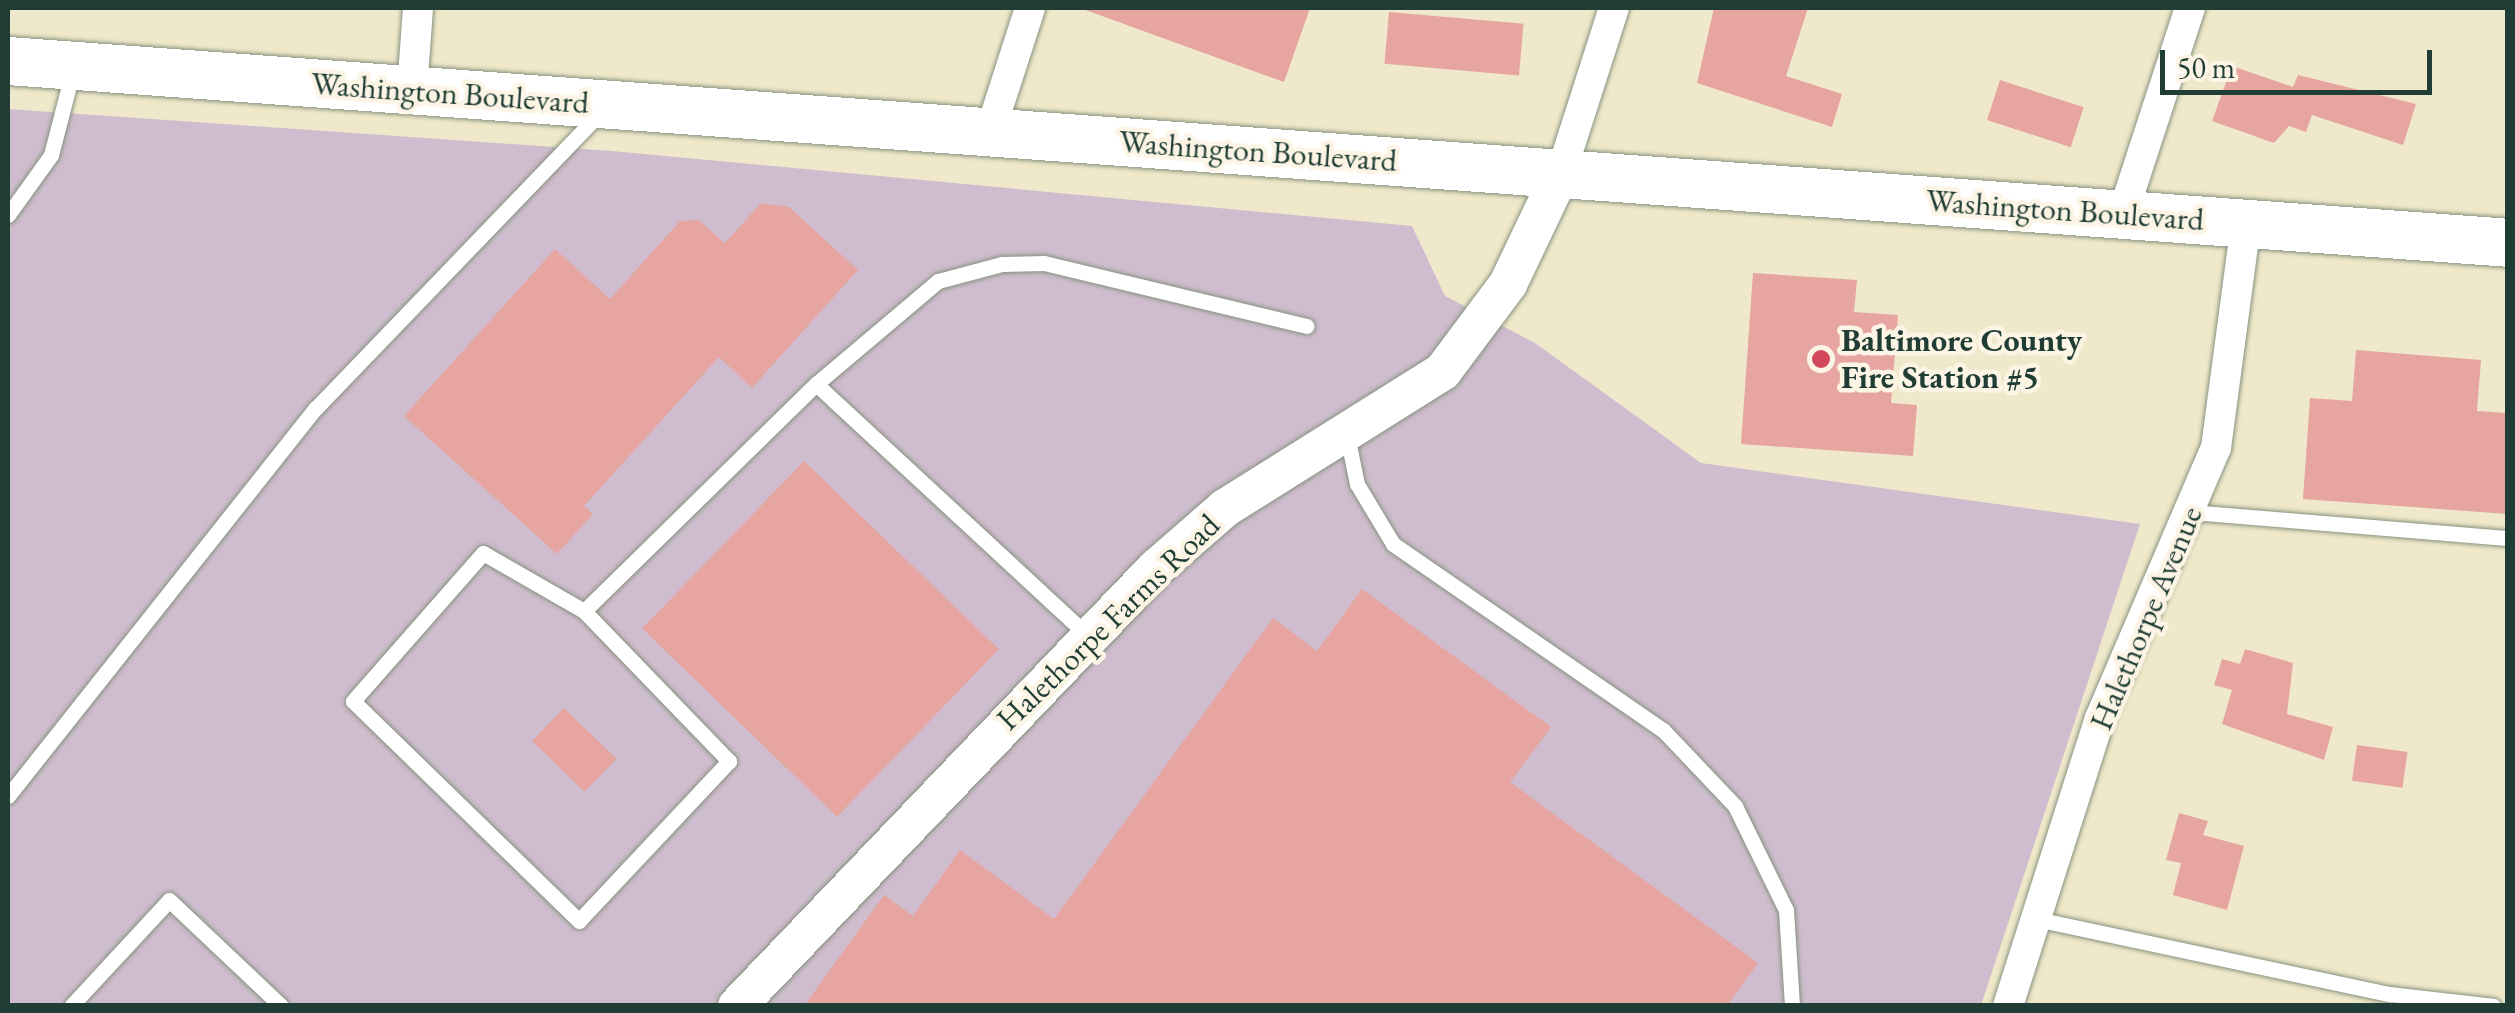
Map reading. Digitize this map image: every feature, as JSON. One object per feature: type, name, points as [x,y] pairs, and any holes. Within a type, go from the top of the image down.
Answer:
[{"type":"main road","name":"Washington Boulevard","points":[[8,61],[2508,244]]},
{"type":"street","points":[[412,90],[418,8]]},
{"type":"street","points":[[990,132],[1030,8]]},
{"type":"street","points":[[1560,173],[1614,8]]},
{"type":"street","points":[[2123,213],[2190,8]]},
{"type":"street","name":"Halethorpe Farms Road","points":[[737,1006],[1086,634],[1224,508],[1402,404],[1478,333],[1560,173]]},
{"type":"street","name":"Halethorpe Avenue","points":[[2008,1006],[2100,718],[2192,512],[2228,401],[2246,223]]},
{"type":"lane","points":[[8,215],[52,155],[73,66]]},
{"type":"lane","points":[[8,796],[316,408],[609,104]]},
{"type":"lane","points":[[584,611],[816,384],[938,280],[1002,264],[1044,263],[1307,326]]},
{"type":"lane","points":[[816,384],[1086,634]]},
{"type":"lane","points":[[1347,435],[1357,484],[1394,544],[1663,730],[1735,806],[1786,910],[1792,1006]]},
{"type":"lane","points":[[2192,512],[2508,538]]},
{"type":"lane","points":[[483,553],[584,611],[729,762],[579,921],[353,700],[483,553]]},
{"type":"lane","points":[[71,1006],[169,900],[281,1006]]},
{"type":"lane","points":[[2036,919],[2390,994],[2493,1006]]},
{"type":"shaded area","points":[[8,109],[612,151],[1412,226],[1445,296],[1535,343],[1701,463],[2140,524],[1981,1005],[8,1005]]},
{"type":"building","points":[[1080,8],[1310,8],[1284,82]]},
{"type":"building","points":[[1714,8],[1808,8],[1786,76],[1842,94],[1832,127],[1697,83]]},
{"type":"building","points":[[1389,12],[1523,24],[1519,76],[1384,64]]},
{"type":"building","points":[[2232,66],[2293,87],[2298,75],[2416,104],[2403,145],[2312,115],[2306,132],[2289,126],[2274,143],[2212,121]]},
{"type":"building","points":[[2000,80],[2084,107],[2071,147],[1987,120]]},
{"type":"building","points":[[761,203],[789,207],[858,270],[752,388],[719,357],[584,506],[593,514],[557,554],[404,416],[555,249],[610,299],[680,221],[698,220],[725,243]]},
{"type":"building","name":"Baltimore County Fire Station #5","points":[[1753,273],[1857,280],[1854,312],[1898,315],[1891,403],[1917,405],[1913,456],[1741,444]]},
{"type":"building","points":[[2356,350],[2481,360],[2477,411],[2508,413],[2508,514],[2303,499],[2310,398],[2352,401]]},
{"type":"building","points":[[804,461],[999,649],[837,817],[642,629]]},
{"type":"building","points":[[1362,589],[1551,727],[1510,782],[1758,963],[1727,1006],[804,1006],[884,895],[913,916],[960,850],[1054,919],[1273,618],[1317,651]]},
{"type":"building","points":[[2245,649],[2293,663],[2287,714],[2333,727],[2324,760],[2222,724],[2232,690],[2214,685],[2222,659],[2240,664]]},
{"type":"building","points":[[564,708],[617,759],[585,792],[532,741]]},
{"type":"building","points":[[2357,745],[2408,752],[2402,788],[2352,781]]},
{"type":"building","points":[[2179,813],[2208,821],[2203,835],[2244,846],[2227,910],[2173,895],[2181,863],[2166,860]]},
{"type":"place","name":"Baltimore County Fire Station #5","points":[[1821,359]]}]
